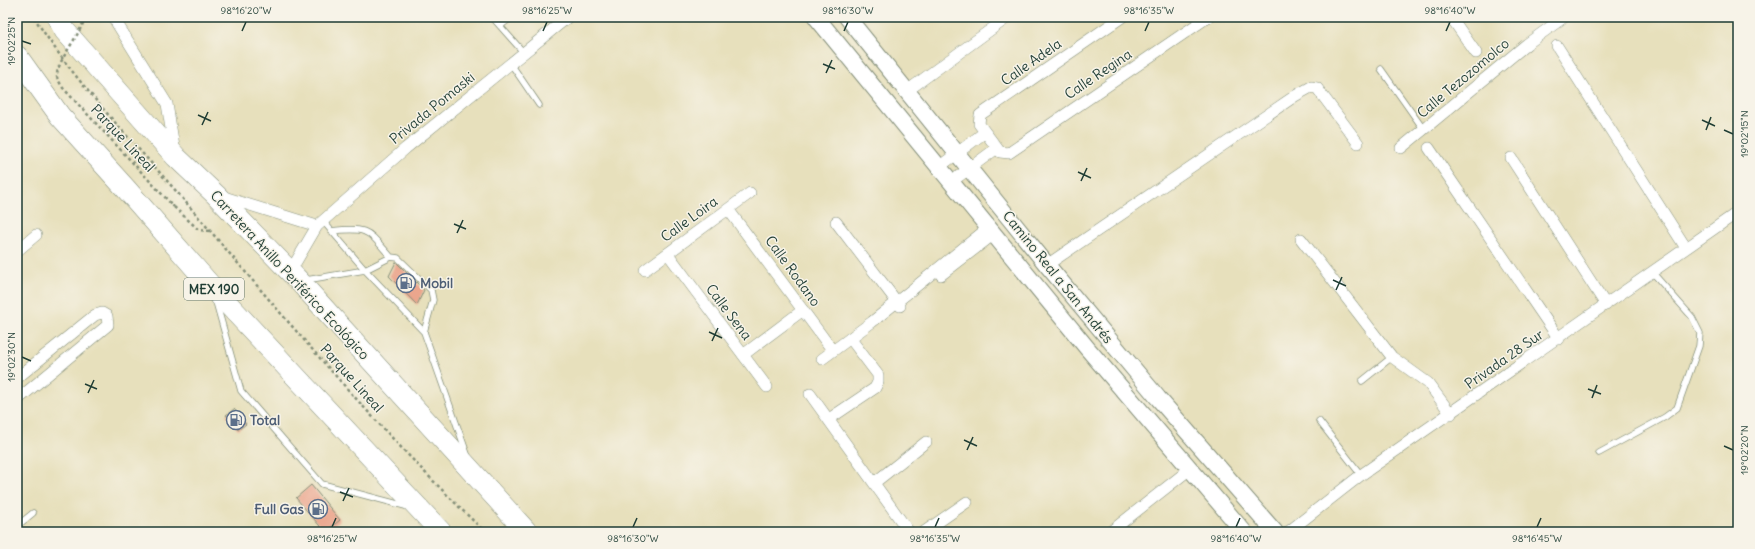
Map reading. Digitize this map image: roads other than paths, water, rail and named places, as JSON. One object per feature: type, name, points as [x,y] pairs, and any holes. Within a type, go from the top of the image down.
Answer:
[{"type":"highway","name":"Carretera Anillo Periférico Ecológico","points":[[57,17],[65,31],[176,158],[216,195],[294,277],[527,532]]},
{"type":"highway","name":"MEX 190","points":[[17,56],[60,116],[211,286],[441,532]]},
{"type":"main road","name":"Camino Real a San Andrés","points":[[816,17],[991,231],[1241,531]]},
{"type":"main road","name":"Camino Real a San Andrés","points":[[847,17],[1047,265],[1158,398],[1275,532]]},
{"type":"street","points":[[113,17],[167,104],[176,158]]},
{"type":"street","name":"Privada Pomaski","points":[[294,277],[320,223],[406,148],[568,17]]},
{"type":"street","points":[[907,91],[1008,17]]},
{"type":"street","name":"Calle Adela","points":[[985,132],[979,124],[978,119],[980,115],[1122,17]]},
{"type":"street","name":"Calle Regina","points":[[951,182],[969,168],[1001,151],[1009,153],[1208,17]]},
{"type":"street","points":[[1451,17],[1476,53]]},
{"type":"street","name":"Calle Tezozomolco","points":[[1401,148],[1527,44],[1564,17]]},
{"type":"street","points":[[1557,46],[1686,248]]},
{"type":"street","points":[[1047,265],[1294,96],[1311,87],[1317,88],[1358,143]]},
{"type":"street","points":[[939,167],[985,132],[1001,151]]},
{"type":"street","points":[[1429,148],[1559,339]]},
{"type":"street","points":[[1511,158],[1606,305]]},
{"type":"street","name":"Calle Loira","points":[[645,270],[750,193]]},
{"type":"street","points":[[216,195],[320,223]]},
{"type":"street","name":"Calle Rodano","points":[[728,209],[833,351]]},
{"type":"street","name":"Privada 28 Sur","points":[[1288,532],[1361,475],[1559,339],[1738,212]]},
{"type":"street","points":[[836,222],[898,304]]},
{"type":"street","points":[[822,359],[872,322],[884,319],[898,304],[991,231]]},
{"type":"street","points":[[17,251],[36,235]]},
{"type":"street","points":[[1301,239],[1392,358],[1428,383],[1451,414]]},
{"type":"street","name":"Calle Sena","points":[[668,254],[767,387]]},
{"type":"street","points":[[743,355],[803,310]]},
{"type":"street","points":[[17,378],[95,315],[102,313],[107,316],[108,325],[17,400]]},
{"type":"street","points":[[828,419],[875,388],[878,382],[878,375],[850,338]]},
{"type":"street","points":[[35,364],[46,377]]},
{"type":"street","points":[[810,394],[910,532]]},
{"type":"street","points":[[874,483],[926,442]]},
{"type":"street","points":[[1110,532],[1190,469]]},
{"type":"street","points":[[924,532],[967,502]]},
{"type":"lane","points":[[492,17],[524,53]]},
{"type":"lane","points":[[500,26],[512,17]]},
{"type":"lane","points":[[511,64],[540,105]]},
{"type":"lane","points":[[1381,69],[1424,130]]},
{"type":"lane","points":[[320,223],[331,230],[365,270],[424,332],[474,474]]},
{"type":"lane","points":[[331,230],[353,229],[369,232],[392,257]]},
{"type":"lane","points":[[294,277],[365,270],[392,257],[398,258],[431,290],[433,300],[424,332]]},
{"type":"lane","points":[[1599,452],[1665,418],[1677,408],[1699,346],[1700,333],[1692,317],[1652,272]]},
{"type":"lane","points":[[211,286],[242,391],[322,484],[360,493],[423,512]]},
{"type":"lane","points":[[1362,381],[1392,358]]},
{"type":"lane","points":[[1319,421],[1361,475]]},
{"type":"lane","points":[[17,526],[33,513]]},
{"type":"place","name":"Mobil","points":[[406,283]]},
{"type":"place","name":"Total","points":[[236,420]]},
{"type":"place","name":"Full Gas","points":[[318,509]]}]
